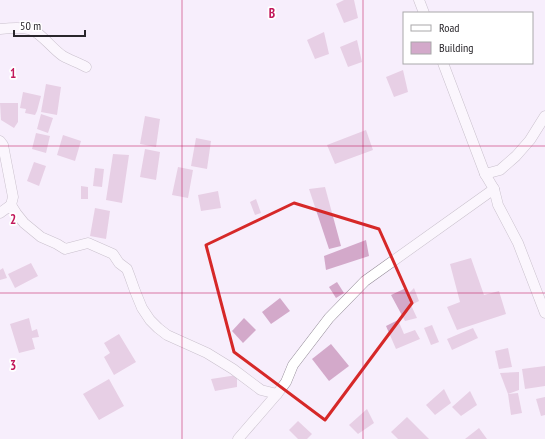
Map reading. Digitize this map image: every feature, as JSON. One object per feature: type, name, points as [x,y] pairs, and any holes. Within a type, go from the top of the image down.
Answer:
[{"type":"street","points":[[419,0],[424,12]]},
{"type":"street","points":[[0,29],[21,28],[35,31],[63,56],[86,67]]},
{"type":"street","points":[[443,64],[485,174],[494,189],[498,205],[518,242],[545,314]]},
{"type":"street","points":[[485,174],[500,170],[516,156],[530,140],[545,116]]},
{"type":"street","points":[[0,141],[3,145],[13,197],[11,205],[0,212]]},
{"type":"street","points":[[238,439],[277,394],[286,382],[293,366],[330,318],[365,281],[494,189]]},
{"type":"street","points":[[11,205],[24,222],[41,237],[65,249],[88,243],[113,254],[119,263],[127,269],[142,308],[150,320],[158,328],[167,335],[206,353],[233,369],[261,390],[277,394]]},
{"type":"highlighted area","points":[[294,203],[379,229],[412,303],[325,420],[234,352],[206,245]]},
{"type":"building","points":[[344,0],[354,0],[358,18],[344,23],[336,4]]},
{"type":"building","points":[[324,32],[329,54],[315,59],[307,40]]},
{"type":"building","points":[[357,40],[362,62],[348,67],[340,47]]},
{"type":"building","points":[[403,70],[408,92],[394,97],[386,77]]},
{"type":"building","points":[[46,84],[61,87],[57,115],[41,112]]},
{"type":"building","points":[[23,92],[41,96],[35,115],[25,113],[26,109],[20,108]]},
{"type":"building","points":[[0,103],[18,103],[18,122],[14,128],[1,120]]},
{"type":"building","points":[[41,114],[53,118],[48,133],[37,129]]},
{"type":"building","points":[[145,116],[160,119],[156,147],[140,144]]},
{"type":"building","points":[[366,130],[373,150],[335,164],[327,145]]},
{"type":"building","points":[[36,133],[50,136],[46,153],[32,149]]},
{"type":"building","points":[[63,135],[81,141],[75,161],[57,155]]},
{"type":"building","points":[[196,138],[211,141],[207,169],[191,166]]},
{"type":"building","points":[[145,149],[160,152],[156,180],[140,177]]},
{"type":"building","points":[[113,154],[129,155],[122,203],[106,200]]},
{"type":"building","points":[[34,162],[46,166],[39,186],[27,181]]},
{"type":"building","points":[[178,167],[193,170],[188,198],[172,195]]},
{"type":"building","points":[[95,168],[104,169],[102,187],[93,186]]},
{"type":"building","points":[[81,186],[88,187],[88,199],[81,199]]},
{"type":"building","points":[[325,187],[341,246],[329,249],[309,189]]},
{"type":"building","points":[[218,191],[221,208],[201,211],[198,195]]},
{"type":"building","points":[[256,199],[261,213],[255,215],[250,202]]},
{"type":"building","points":[[95,208],[110,211],[106,239],[90,236]]},
{"type":"building","points":[[366,240],[369,256],[326,270],[324,256]]},
{"type":"building","points":[[471,258],[484,295],[499,291],[506,314],[457,330],[447,307],[460,302],[450,264]]},
{"type":"building","points":[[31,263],[38,276],[15,288],[8,274]]},
{"type":"building","points":[[3,268],[7,278],[0,280],[0,270]]},
{"type":"building","points":[[337,282],[344,293],[336,298],[329,287]]},
{"type":"building","points":[[406,288],[408,294],[414,288],[419,301],[411,305],[417,318],[405,321],[391,295]]},
{"type":"building","points":[[280,298],[290,311],[271,324],[262,312]]},
{"type":"building","points":[[29,318],[32,331],[37,329],[39,337],[32,338],[35,349],[19,353],[10,324]]},
{"type":"building","points":[[244,318],[256,330],[243,343],[232,331]]},
{"type":"building","points":[[398,320],[404,334],[415,330],[420,339],[396,349],[386,326]]},
{"type":"building","points":[[432,325],[439,342],[431,345],[424,328]]},
{"type":"building","points":[[473,328],[478,338],[452,350],[447,339]]},
{"type":"building","points":[[119,334],[136,362],[114,375],[104,357],[110,353],[104,343]]},
{"type":"building","points":[[331,344],[349,366],[329,381],[312,359]]},
{"type":"building","points":[[508,348],[512,367],[499,369],[495,351]]},
{"type":"building","points":[[545,366],[545,386],[525,389],[522,369]]},
{"type":"building","points":[[519,372],[519,390],[508,394],[500,373]]},
{"type":"building","points":[[237,375],[237,387],[215,391],[211,379]]},
{"type":"building","points":[[109,379],[124,406],[99,420],[83,394]]},
{"type":"building","points":[[444,389],[451,403],[435,415],[426,405]]},
{"type":"building","points":[[470,391],[477,405],[461,416],[452,407]]},
{"type":"building","points":[[518,393],[522,413],[511,415],[508,394]]},
{"type":"building","points":[[545,397],[545,415],[541,416],[536,399]]},
{"type":"building","points":[[367,409],[374,423],[358,434],[349,425]]},
{"type":"building","points":[[407,417],[429,439],[398,439],[391,432]]},
{"type":"building","points":[[298,421],[312,434],[307,439],[298,439],[289,430]]},
{"type":"building","points":[[479,428],[487,439],[465,439]]}]
